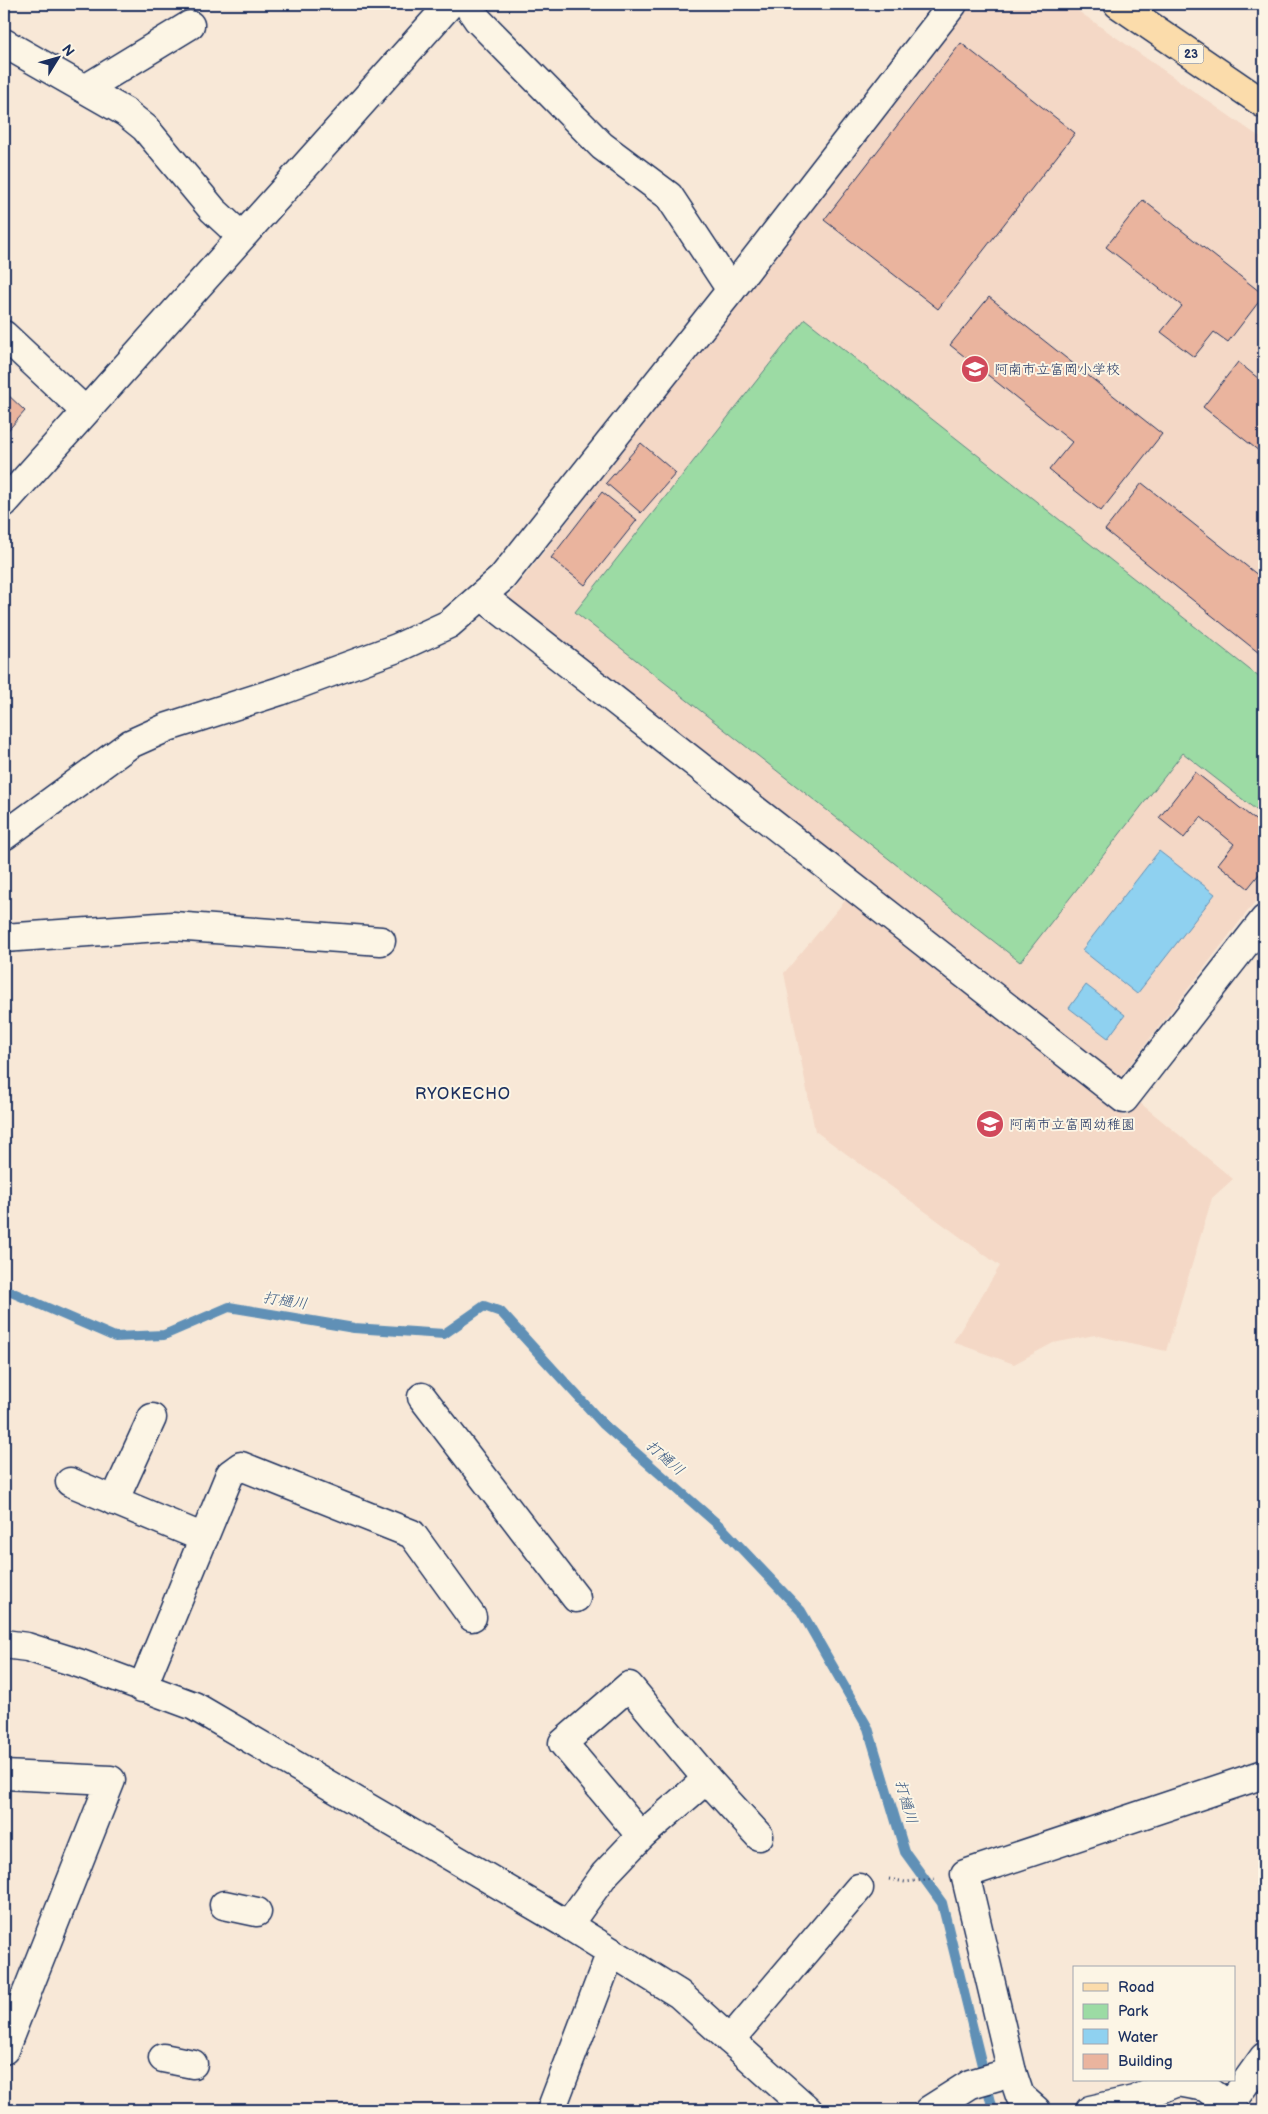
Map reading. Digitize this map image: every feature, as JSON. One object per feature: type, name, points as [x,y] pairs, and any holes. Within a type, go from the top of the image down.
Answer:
[{"type":"main road","name":"23","points":[[1118,4],[1261,96]]},
{"type":"street","points":[[4,503],[450,4]]},
{"type":"street","points":[[467,4],[478,20],[602,146],[669,196],[731,290]]},
{"type":"street","points":[[4,836],[130,744],[168,727],[280,691],[397,648],[449,624],[482,596],[502,578],[731,290],[953,4]]},
{"type":"street","points":[[85,89],[190,25]]},
{"type":"street","points":[[4,43],[125,112],[145,128],[213,210],[241,236]]},
{"type":"street","points":[[4,335],[85,411]]},
{"type":"street","points":[[482,596],[1124,1099],[1264,920]]},
{"type":"street","points":[[4,938],[173,926],[382,941]]},
{"type":"street","points":[[422,1397],[576,1598]]},
{"type":"street","points":[[114,1501],[152,1418]]},
{"type":"street","points":[[142,1688],[230,1474],[241,1466],[412,1534],[472,1617]]},
{"type":"street","points":[[70,1482],[204,1538]]},
{"type":"street","points":[[4,1644],[36,1650],[194,1706],[568,1925],[679,1994],[808,2110]]},
{"type":"street","points":[[640,1836],[563,1743],[629,1686],[707,1779],[759,1836]]},
{"type":"street","points":[[1036,2110],[1020,2096],[1004,2074],[965,1874],[1264,1774]]},
{"type":"street","points":[[4,1775],[111,1780],[4,2050]]},
{"type":"street","points":[[568,1925],[604,1875],[640,1836],[707,1779]]},
{"type":"street","points":[[730,2040],[859,1888]]},
{"type":"street","points":[[224,1905],[257,1912]]},
{"type":"street","points":[[551,2110],[612,1952]]},
{"type":"street","points":[[1090,2110],[1134,2100],[1178,2082],[1205,2087],[1227,2108],[1264,2057]]},
{"type":"street","points":[[163,2058],[193,2064]]},
{"type":"street","points":[[929,2110],[970,2084],[1004,2074]]},
{"type":"path","points":[[859,1888],[889,1879],[906,1882],[965,1874]]},
{"type":"shaded area","name":"阿南市立富岡小学校","points":[[970,4],[1068,4],[1264,140],[1264,890],[1119,1079],[508,598]]},
{"type":"shaded area","name":"阿南市立富岡幼稚園","points":[[849,896],[1125,1117],[1139,1102],[1233,1179],[1212,1198],[1166,1351],[1095,1335],[1053,1343],[1014,1364],[953,1342],[1000,1266],[815,1131],[784,973]]},
{"type":"green space","points":[[805,319],[1264,681],[1264,816],[1183,753],[1020,962],[575,612]]},
{"type":"water","points":[[1159,851],[1215,894],[1137,994],[1082,950]]},
{"type":"water","points":[[1086,985],[1125,1015],[1108,1038],[1069,1008]]},
{"type":"building","points":[[961,43],[1075,133],[938,309],[824,220]]},
{"type":"building","points":[[1143,200],[1264,295],[1228,342],[1214,332],[1194,357],[1161,332],[1182,306],[1106,247]]},
{"type":"building","points":[[989,297],[1162,434],[1101,511],[1049,470],[1072,442],[950,345]]},
{"type":"building","points":[[1238,362],[1264,383],[1264,455],[1203,407]]},
{"type":"building","points":[[4,391],[25,411],[4,435]]},
{"type":"building","points":[[641,443],[676,473],[641,513],[606,483]]},
{"type":"building","points":[[1142,483],[1264,580],[1264,657],[1105,530]]},
{"type":"building","points":[[602,492],[637,520],[585,585],[551,558]]},
{"type":"building","points":[[1195,772],[1264,827],[1264,868],[1248,888],[1218,864],[1234,844],[1201,817],[1184,838],[1159,818]]},
{"type":"waterway","name":"打樋川","points":[[4,1289],[115,1337],[164,1335],[229,1307],[354,1328],[444,1334],[484,1306],[501,1312],[603,1424],[722,1528],[801,1611],[868,1728],[905,1852],[942,1903],[993,2110]]},
{"type":"place","name":"阿南市立富岡小学校","points":[[975,369]]},
{"type":"place","name":"阿南市立富岡幼稚園","points":[[990,1124]]},
{"type":"district","name":"RYOKECHO","points":[[463,1094]]}]
